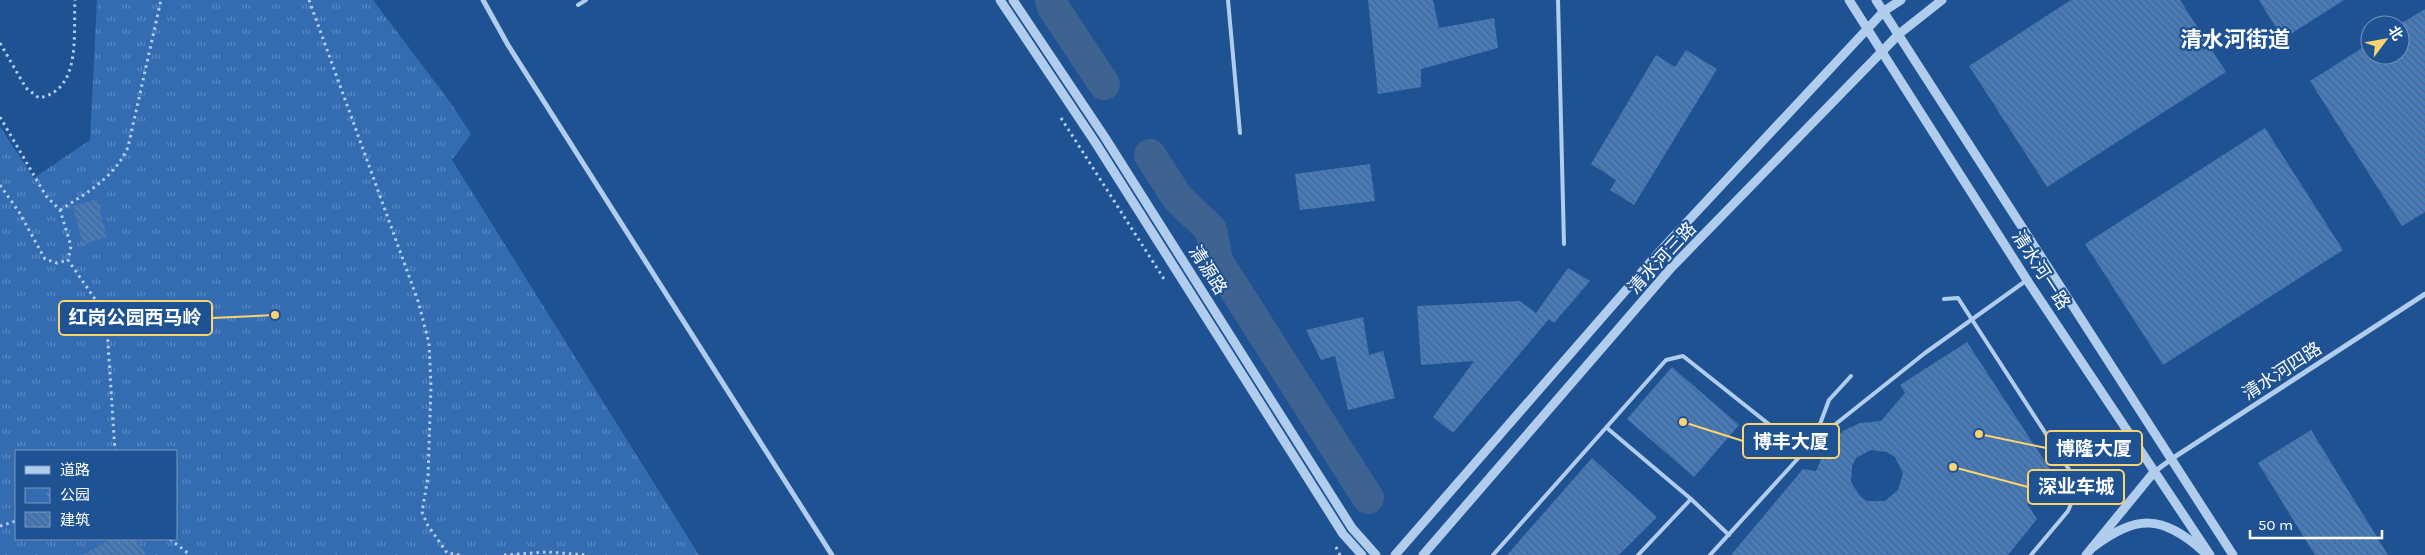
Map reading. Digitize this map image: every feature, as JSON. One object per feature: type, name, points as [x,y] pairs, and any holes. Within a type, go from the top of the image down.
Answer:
[{"type":"street","points":[[483,0],[508,45],[832,555]]},
{"type":"street","name":"清源路","points":[[1000,0],[1095,142],[1343,534],[1362,555]]},
{"type":"street","name":"清源路","points":[[1013,0],[1104,136],[1352,528],[1376,555]]},
{"type":"street","name":"清水河一路","points":[[1850,0],[2027,280],[2209,555]]},
{"type":"street","name":"清水河一路","points":[[1876,0],[2173,458],[2233,555]]},
{"type":"street","name":"清水河三路","points":[[1395,555],[1660,251],[1884,11],[1901,0]]},
{"type":"street","name":"清水河三路","points":[[1423,555],[1671,268],[1883,53],[1899,34],[1942,0]]},
{"type":"street","name":"清水河四路","points":[[2154,472],[2425,294]]},
{"type":"street","points":[[2086,555],[2154,472]]},
{"type":"street","points":[[2093,547],[2110,535],[2140,522],[2155,523],[2163,524],[2179,532],[2209,555]]},
{"type":"lane","points":[[578,5],[586,0]]},
{"type":"lane","points":[[1228,0],[1240,133]]},
{"type":"lane","points":[[1558,0],[1564,244]]},
{"type":"lane","points":[[1710,555],[1813,442],[1972,319],[2027,280]]},
{"type":"lane","points":[[1944,300],[1958,298],[2079,485],[2068,512],[2031,555]]},
{"type":"lane","points":[[1493,555],[1666,360],[1683,356],[1804,452]]},
{"type":"lane","points":[[1813,442],[1829,400],[1851,376]]},
{"type":"lane","points":[[1607,428],[1691,499],[1729,535]]},
{"type":"lane","points":[[1638,555],[1691,499]]},
{"type":"path","points":[[0,43],[26,88],[39,98],[52,96],[65,84],[70,72],[75,0]]},
{"type":"path","points":[[60,210],[85,194],[121,164],[128,148],[161,0]]},
{"type":"path","points":[[309,0],[418,302],[429,343],[431,386],[428,477],[422,512],[426,524],[447,553],[460,555]]},
{"type":"path","points":[[1059,114],[1165,281]]},
{"type":"path","points":[[0,117],[46,196],[60,210],[72,246],[68,260],[96,302],[107,328],[114,450]]},
{"type":"path","points":[[0,185],[19,212],[46,259],[57,263],[68,260]]},
{"type":"path","points":[[0,526],[15,521]]},
{"type":"path","points":[[171,540],[190,555]]},
{"type":"path","points":[[1335,547],[1340,555]]},
{"type":"path","points":[[504,555],[547,552],[587,555]]},
{"type":"green space","points":[[97,0],[373,0],[450,102],[471,134],[452,160],[699,555],[0,555],[0,127],[34,178],[90,140]]},
{"type":"building","points":[[1368,0],[1433,0],[1439,28],[1494,18],[1498,48],[1421,69],[1421,87],[1378,94]]},
{"type":"building","points":[[2071,0],[2180,0],[2226,72],[2047,187],[1969,66]]},
{"type":"building","points":[[2259,0],[2344,0],[2283,39]]},
{"type":"building","points":[[2425,9],[2425,212],[2402,226],[2310,81],[2360,49],[2360,65],[2410,65],[2410,18]]},
{"type":"building","points":[[1686,50],[1717,69],[1634,205],[1610,190],[1616,180],[1591,164],[1656,55],[1675,67]]},
{"type":"building","points":[[2265,128],[2343,250],[2163,365],[2085,244]]},
{"type":"building","points":[[1370,164],[1375,201],[1300,210],[1295,174]]},
{"type":"building","points":[[97,199],[107,237],[83,244],[73,206]]},
{"type":"building","points":[[1568,268],[1590,281],[1554,323],[1549,319],[1453,433],[1433,417],[1474,361],[1421,365],[1417,306],[1520,301],[1536,313]]},
{"type":"building","points":[[1363,317],[1369,355],[1383,351],[1395,398],[1348,410],[1335,356],[1321,360],[1306,330]]},
{"type":"building","points":[[1967,342],[2059,483],[2027,504],[2037,519],[2008,555],[1731,555],[1803,469],[1816,471],[1828,444],[1843,431],[1860,423],[1881,421],[1905,393],[1900,385]],"holes":[[[1871,450],[1887,452],[1895,457],[1903,473],[1898,490],[1885,501],[1867,501],[1860,496],[1851,482],[1852,466],[1856,458]]]},
{"type":"building","points":[[1672,367],[1739,425],[1694,477],[1627,419]]},
{"type":"building","points":[[2311,430],[2388,555],[2315,555],[2258,463]]},
{"type":"building","points":[[1592,458],[1657,517],[1619,555],[1507,555]]},
{"type":"building","points":[[108,540],[137,540],[146,555],[83,555]]},
{"type":"waterway","points":[[1051,0],[1053,7],[1104,84]]},
{"type":"waterway","points":[[1150,155],[1177,197],[1211,230],[1217,261],[1368,498]]},
{"type":"place","name":"红岗公园西马岭","points":[[275,315]]},
{"type":"place","name":"博丰大厦","points":[[1683,422]]},
{"type":"place","name":"博隆大厦","points":[[1979,434]]},
{"type":"place","name":"深业车城","points":[[1953,467]]},
{"type":"district","name":"清水河街道","points":[[2235,40]]}]
